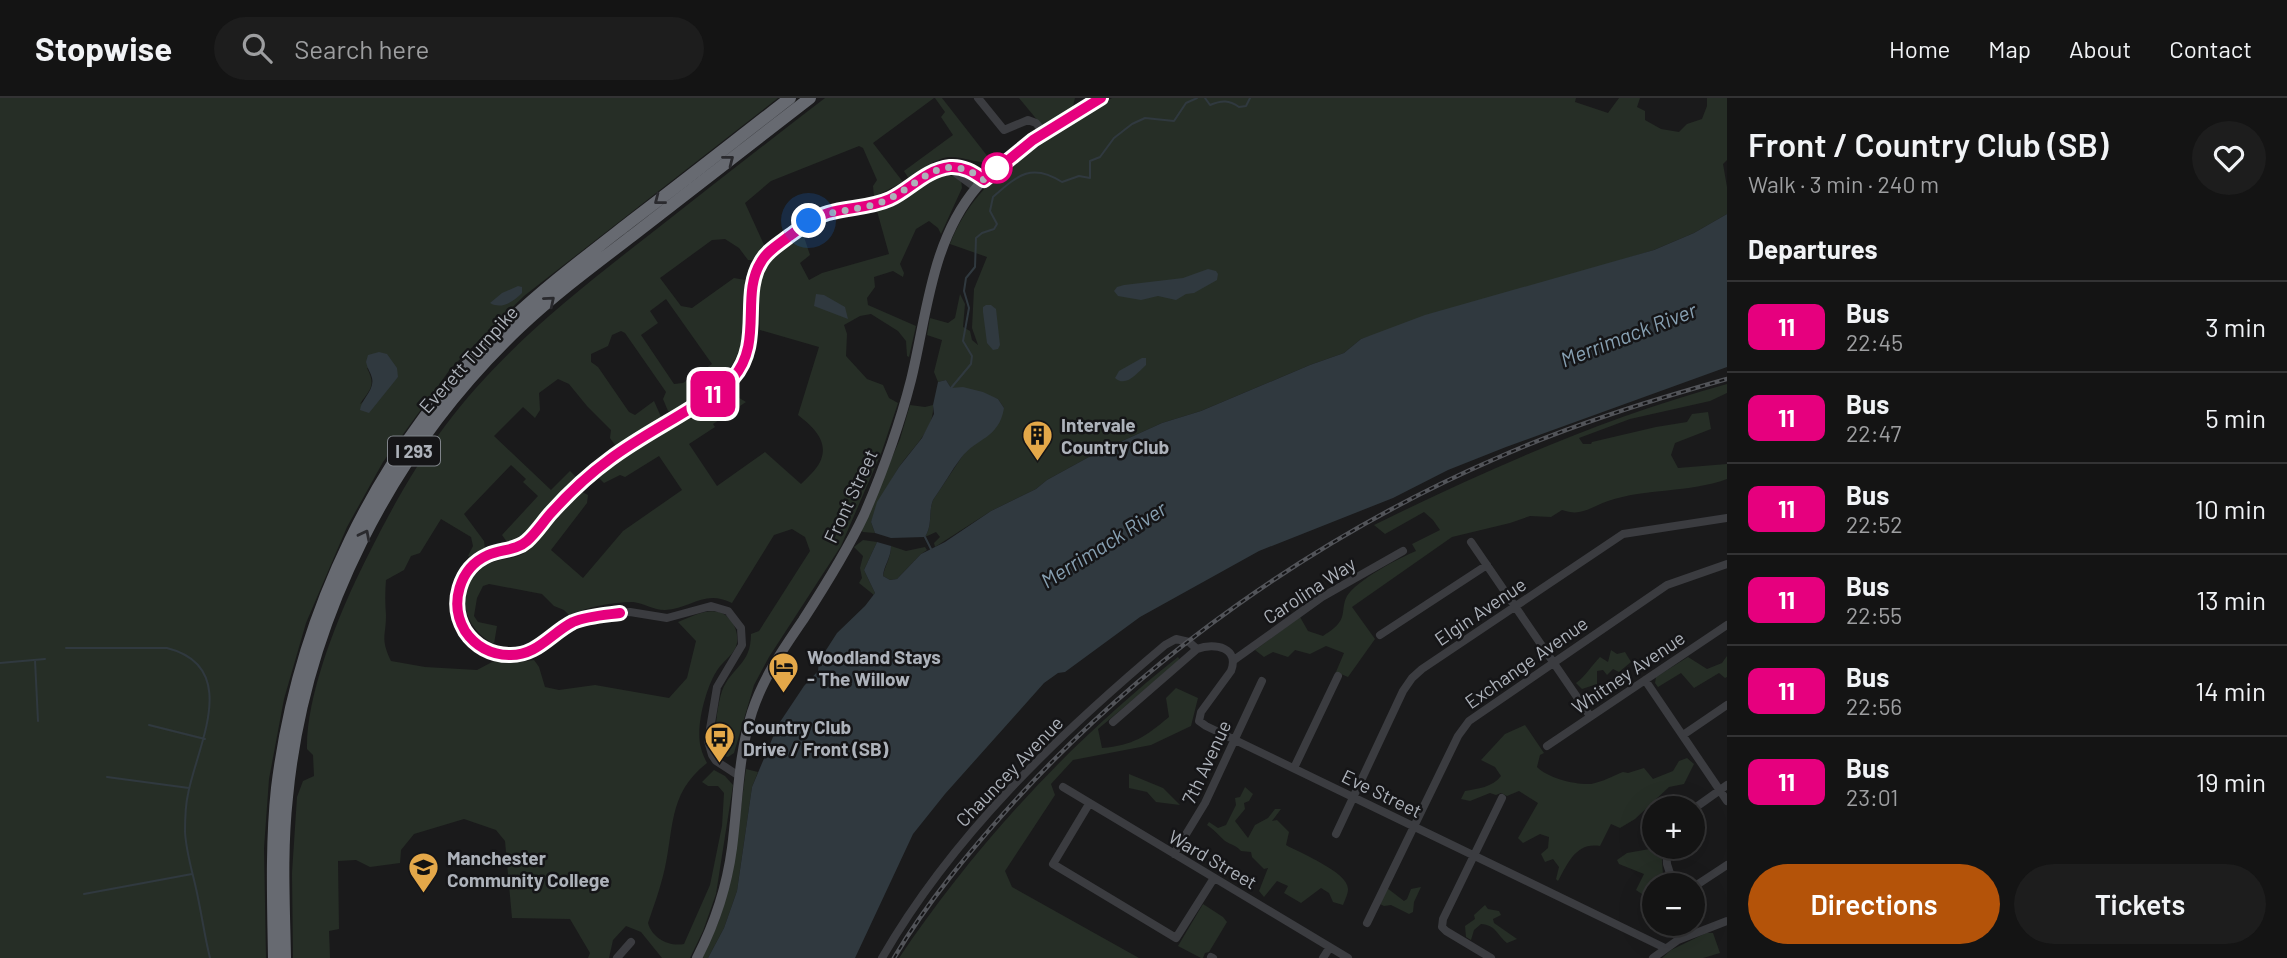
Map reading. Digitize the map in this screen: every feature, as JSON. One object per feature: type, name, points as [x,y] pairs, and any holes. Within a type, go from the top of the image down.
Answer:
[{"type":"highway","name":"Everett Turnpike","points":[[274,958],[272,886],[275,817],[291,709],[309,643],[327,592],[349,541],[375,493],[436,403],[499,331],[559,278],[790,98]]},
{"type":"highway","name":"Everett Turnpike","points":[[285,958],[285,825],[290,770],[300,716],[322,637],[342,585],[398,476],[463,387],[520,327],[582,275],[810,98]]},
{"type":"main road","name":"Front Street","points":[[697,958],[712,926],[728,873],[739,776],[749,722],[763,683],[842,556],[878,482],[903,411],[932,284],[955,218],[980,184],[1044,133],[1101,98]]},
{"type":"street","points":[[978,98],[1004,130],[1028,120],[1036,123],[1044,133]]},
{"type":"street","points":[[739,776],[716,761],[708,741],[719,681],[737,657],[743,639],[738,622],[728,611],[711,606],[667,618],[630,612],[585,618],[561,629],[531,651],[504,655],[482,648],[463,628],[457,610],[459,586],[465,574],[480,559],[526,542],[563,500],[607,461],[716,392],[733,377],[748,348],[756,272],[772,249],[803,225],[821,215],[880,203],[905,190],[930,172],[947,168],[980,184]]},
{"type":"street","points":[[1724,518],[1727,527]]},
{"type":"street","name":"Elgin Avenue","points":[[1336,834],[1403,691],[1412,678],[1623,534],[1724,518]]},
{"type":"street","points":[[1471,542],[1590,716]]},
{"type":"street","name":"Carolina Way","points":[[1234,660],[1322,597],[1403,551]]},
{"type":"street","name":"Exchange Avenue","points":[[1367,923],[1458,736],[1469,720],[1667,584],[1727,564]]},
{"type":"street","points":[[1380,635],[1487,565]]},
{"type":"street","name":"Whitney Avenue","points":[[1547,746],[1727,625]]},
{"type":"street","name":"Chauncey Avenue","points":[[882,958],[940,871],[1020,778],[1094,707],[1165,645],[1176,639],[1189,642],[1198,649]]},
{"type":"street","points":[[1113,722],[1198,649],[1208,646],[1224,647],[1234,660]]},
{"type":"street","name":"Eve Street","points":[[1234,660],[1231,671],[1201,712],[1199,721],[1665,948]]},
{"type":"street","points":[[1294,768],[1338,676]]},
{"type":"street","points":[[1645,680],[1723,787],[1727,801]]},
{"type":"street","name":"7th Avenue","points":[[1174,854],[1205,803],[1262,681]]},
{"type":"street","points":[[1683,735],[1727,705]]},
{"type":"street","name":"Ward Street","points":[[1063,787],[1348,958]]},
{"type":"street","points":[[1705,800],[1723,787]]},
{"type":"street","points":[[1491,958],[1442,927],[1443,919],[1502,798]]},
{"type":"street","points":[[1089,804],[1053,864],[1176,938],[1214,878]]},
{"type":"street","points":[[1705,879],[1727,865]]},
{"type":"street","points":[[1705,925],[1727,921]]},
{"type":"street","points":[[1653,958],[1681,936]]},
{"type":"street","points":[[617,958],[631,942]]},
{"type":"street","points":[[1323,958],[1330,947]]},
{"type":"shaded area","points":[[0,98],[778,98],[524,296],[451,368],[383,462],[347,527],[306,623],[284,699],[269,779],[264,848],[266,958],[0,958]],"holes":[[[367,368],[398,377],[360,404],[371,387]]]},
{"type":"shaded area","points":[[825,98],[934,98],[873,143],[903,182],[874,197],[873,186],[877,180],[863,148],[859,146],[771,181],[745,203],[765,247],[753,260],[748,260],[739,248],[725,239],[712,240],[660,278],[681,306],[692,308],[734,278],[745,280],[744,322],[740,347],[729,371],[719,382],[714,383],[705,369],[712,364],[666,299],[650,311],[658,323],[641,335],[674,384],[683,383],[698,373],[708,389],[672,412],[668,411],[663,399],[666,392],[625,333],[621,331],[612,335],[608,346],[591,354],[591,362],[598,367],[629,412],[635,415],[654,401],[662,419],[620,446],[615,445],[610,438],[611,430],[569,384],[558,379],[539,393],[540,410],[535,418],[523,407],[494,436],[551,490],[570,471],[576,477],[523,535],[507,542],[502,535],[538,496],[523,482],[526,479],[511,465],[464,514],[484,541],[485,549],[472,558],[468,556],[473,546],[471,537],[441,519],[420,553],[411,556],[404,570],[386,580],[385,642],[391,661],[425,667],[477,670],[494,661],[512,663],[534,660],[545,687],[559,690],[595,685],[669,698],[687,678],[696,641],[678,622],[714,611],[732,622],[737,634],[736,647],[714,676],[706,696],[699,730],[702,752],[707,763],[694,775],[678,801],[667,860],[648,923],[653,933],[662,940],[684,944],[710,885],[722,826],[724,793],[718,786],[708,786],[702,782],[714,770],[725,776],[733,785],[716,894],[690,958],[662,958],[641,932],[626,926],[613,940],[609,958],[588,958],[590,953],[570,919],[512,918],[505,841],[496,830],[464,819],[414,834],[401,850],[400,863],[370,867],[356,860],[338,861],[339,929],[329,931],[330,958],[293,958],[292,873],[297,797],[303,781],[314,776],[313,755],[307,749],[316,686],[330,641],[355,582],[419,463],[468,397],[518,344],[601,273]]},
{"type":"shaded area","points":[[935,98],[942,98],[992,162],[943,158],[909,179],[904,171],[953,135],[941,117],[945,112]]},
{"type":"shaded area","points":[[1019,98],[1075,98],[1072,109],[1043,127]]},
{"type":"shaded area","name":"Intervale Country Club","points":[[1112,98],[1576,98],[1575,102],[1608,113],[1619,98],[1640,98],[1637,107],[1645,111],[1645,120],[1661,129],[1679,132],[1687,124],[1702,119],[1707,98],[1727,98],[1727,160],[1723,164],[1727,187],[1727,214],[1694,233],[1654,250],[1361,339],[1344,353],[1201,411],[1162,423],[1098,452],[1036,489],[991,511],[935,547],[934,543],[940,537],[936,532],[925,537],[933,500],[963,455],[1004,408],[998,399],[951,388],[946,380],[938,382],[934,372],[942,340],[927,335],[930,318],[948,323],[955,318],[960,294],[965,304],[963,327],[970,331],[972,340],[978,345],[972,328],[974,289],[987,257],[950,244],[962,219],[978,196],[997,176],[1041,142]]},
{"type":"shaded area","points":[[942,174],[957,177],[961,180],[962,188],[941,234],[929,221],[916,229],[900,264],[903,277],[893,271],[874,277],[875,287],[867,298],[868,305],[916,326],[909,357],[906,341],[898,331],[871,314],[860,316],[844,325],[847,334],[846,356],[867,379],[883,385],[889,398],[898,403],[882,451],[841,546],[769,657],[754,685],[734,753],[728,757],[722,755],[717,743],[716,725],[720,698],[726,683],[748,652],[751,634],[759,631],[810,551],[805,537],[792,529],[774,535],[732,603],[713,598],[665,610],[625,602],[569,615],[554,606],[542,594],[489,584],[483,586],[477,598],[474,616],[478,622],[497,626],[494,644],[483,637],[469,618],[466,607],[468,585],[475,575],[490,563],[516,557],[530,549],[582,492],[588,495],[587,503],[551,550],[583,578],[623,531],[682,490],[659,456],[625,477],[620,475],[604,483],[598,477],[658,435],[731,393],[746,402],[689,444],[717,486],[765,452],[801,484],[809,477],[820,462],[823,447],[814,429],[798,415],[819,347],[760,330],[759,298],[766,268],[773,258],[803,234],[810,255],[800,263],[809,280],[822,273],[889,254],[877,211],[902,201]]},
{"type":"shaded area","points":[[1727,384],[1727,393],[1710,401],[1630,419],[1579,438],[1583,444],[1591,444],[1687,422],[1692,414],[1708,412],[1711,429],[1675,443],[1671,455],[1678,468],[1727,464],[1727,479],[1698,487],[1622,497],[1581,512],[1562,510],[1551,517],[1530,516],[1452,537],[1352,607],[1375,639],[1348,677],[1336,672],[1344,653],[1326,646],[1310,654],[1295,650],[1288,657],[1273,652],[1264,657],[1255,650],[1300,617],[1308,631],[1323,636],[1341,620],[1346,599],[1352,590],[1379,570],[1416,551],[1412,544],[1440,530],[1424,512],[1385,534],[1374,525],[1547,446],[1636,412]]},
{"type":"shaded area","points":[[910,405],[933,405],[933,414],[927,430],[899,467],[888,487],[871,522],[875,533],[863,532],[861,530],[900,439]]},
{"type":"shaded area","points":[[863,540],[877,542],[864,570],[874,595],[859,583],[862,578],[860,568],[863,556],[854,547]]},
{"type":"shaded area","points":[[891,546],[906,551],[925,547],[927,550],[897,579],[890,580],[883,576]]},
{"type":"shaded area","points":[[1611,650],[1617,654],[1625,652],[1631,662],[1619,672],[1613,669],[1607,675],[1603,670],[1597,671],[1597,684],[1582,689],[1576,683],[1600,657],[1608,662]]},
{"type":"shaded area","points":[[1727,656],[1725,678],[1719,673],[1694,688],[1681,673],[1658,687],[1655,683],[1656,677],[1688,657],[1707,669],[1722,663]]},
{"type":"shaded area","points":[[1178,657],[1180,660],[1098,729],[1102,748],[1139,739],[1169,717],[1166,698],[1176,688],[1198,698],[1191,726],[1151,745],[1073,760],[1051,784],[1055,795],[1005,871],[1012,887],[1139,958],[899,958],[960,875],[1027,797],[1100,724]]},
{"type":"shaded area","points":[[1525,725],[1544,753],[1540,755],[1537,767],[1570,782],[1591,784],[1623,772],[1644,768],[1653,779],[1673,771],[1679,761],[1687,758],[1694,764],[1684,784],[1669,787],[1659,796],[1642,796],[1642,812],[1620,828],[1611,824],[1600,846],[1585,847],[1574,855],[1558,881],[1556,879],[1559,867],[1553,859],[1545,862],[1541,854],[1548,848],[1549,837],[1540,834],[1523,843],[1518,838],[1538,803],[1519,791],[1507,796],[1490,793],[1470,801],[1461,799],[1465,791],[1489,785],[1501,776],[1495,767],[1481,760],[1505,734]]},
{"type":"shaded area","points":[[746,769],[758,772],[752,787],[737,891],[724,928],[708,958],[702,958],[719,921],[732,876]]},
{"type":"shaded area","points":[[1129,774],[1163,788],[1180,805],[1156,802],[1147,792],[1129,788]]},
{"type":"shaded area","points":[[1245,787],[1253,794],[1249,801],[1244,803],[1245,809],[1235,821],[1248,838],[1255,825],[1268,818],[1275,809],[1281,809],[1272,821],[1277,820],[1289,832],[1286,845],[1340,876],[1348,889],[1343,905],[1333,902],[1329,893],[1321,888],[1301,903],[1284,893],[1288,886],[1277,881],[1264,897],[1259,891],[1268,868],[1264,869],[1252,857],[1251,852],[1241,851],[1207,825],[1209,822],[1218,828],[1226,825],[1236,805],[1235,798],[1240,797]]},
{"type":"shaded area","points":[[1642,850],[1642,859],[1662,859],[1663,873],[1642,873],[1619,864],[1617,860],[1627,853]]},
{"type":"shaded area","points":[[1642,878],[1642,894],[1636,890]]},
{"type":"shaded area","points":[[1421,887],[1413,912],[1409,914],[1391,905],[1380,904],[1387,888],[1404,901],[1411,889]]},
{"type":"shaded area","points":[[1203,904],[1227,922],[1209,952],[1201,958],[1178,946]]},
{"type":"shaded area","points":[[1485,905],[1488,909],[1499,911],[1501,915],[1493,919],[1494,923],[1517,939],[1507,943],[1493,928],[1481,924],[1474,930],[1471,940],[1466,937],[1465,926],[1475,919],[1474,915]]},
{"type":"shaded area","points":[[1705,933],[1713,933],[1720,953],[1703,958],[1662,958],[1671,950],[1705,936]]},
{"type":"water","name":"Merrimack River","points":[[1727,214],[1727,367],[1448,470],[1393,498],[1259,551],[1140,617],[1065,672],[1058,673],[1044,683],[945,794],[913,834],[855,958],[708,958],[724,928],[737,891],[752,787],[778,725],[804,686],[818,671],[819,661],[837,633],[875,593],[864,570],[877,542],[891,546],[883,576],[890,580],[897,579],[921,554],[945,542],[991,511],[1036,489],[1098,452],[1162,423],[1201,411],[1344,353],[1361,339],[1425,315],[1654,250],[1694,233]]},
{"type":"water","points":[[1208,269],[1216,271],[1217,280],[1176,300],[1158,296],[1141,300],[1118,296],[1114,291],[1124,285],[1183,278]]},
{"type":"water","points":[[518,286],[522,287],[522,293],[512,302],[499,306],[490,303],[502,293]]},
{"type":"water","points":[[816,294],[824,295],[845,307],[848,319],[814,306]]},
{"type":"water","points":[[986,305],[996,309],[1000,345],[998,349],[993,350],[987,343],[983,312]]},
{"type":"water","points":[[379,352],[387,354],[397,368],[398,377],[369,413],[360,410],[372,382],[366,362],[368,355]]},
{"type":"water","points":[[1146,358],[1146,365],[1131,378],[1119,381],[1115,378],[1119,371]]},
{"type":"water","points":[[946,380],[951,388],[963,387],[998,399],[1004,408],[1001,418],[992,432],[961,458],[933,500],[925,537],[891,538],[875,533],[871,522],[877,502],[899,467],[922,438],[934,414],[933,405],[938,382]]},
{"type":"waterway","points":[[951,388],[971,364],[972,356],[963,341],[969,308],[964,291],[966,278],[975,267],[976,238],[994,229],[997,224],[990,211],[993,197],[1017,178],[1033,172],[1062,182],[1079,176],[1090,178],[1090,161],[1100,157],[1114,138],[1132,124],[1145,118],[1174,121],[1186,103],[1197,98]]},
{"type":"waterway","points":[[1205,98],[1210,105],[1225,102],[1239,107],[1246,106],[1250,98]]},
{"type":"waterway","points":[[925,537],[931,549]]},
{"type":"waterway","points":[[66,648],[167,648],[190,658],[203,672],[209,690],[209,710],[187,799],[185,832],[210,958]]},
{"type":"waterway","points":[[0,663],[45,659]]},
{"type":"waterway","points":[[35,660],[38,721]]},
{"type":"waterway","points":[[149,725],[205,739]]},
{"type":"waterway","points":[[107,777],[189,788]]},
{"type":"waterway","points":[[84,894],[192,874]]},
{"type":"railway","points":[[894,958],[920,917],[965,858],[1064,750],[1176,651],[1237,605],[1364,524],[1497,458],[1610,414],[1727,379]]},
{"type":"bus line","name":"11","points":[[620,613],[585,618],[561,629],[531,651],[511,656],[477,645],[463,628],[458,615],[457,598],[465,574],[475,564],[487,555],[521,546],[563,500],[607,461],[716,392],[733,377],[748,348],[756,272],[772,249],[821,215],[880,203],[935,170],[960,167],[974,172],[984,180],[1033,140],[1101,98]]},
{"type":"place","name":"Intervale Country Club","points":[[1038,462]]},
{"type":"place","name":"Woodland Stays - The Willow","points":[[784,694]]},
{"type":"place","name":"Country Club Drive / Front (SB)","points":[[720,764]]},
{"type":"place","name":"Manchester Community College","points":[[424,895]]},
{"type":"route","points":[[809,221],[834,211],[880,203],[935,170],[960,167],[974,172],[984,180],[997,168]]}]
